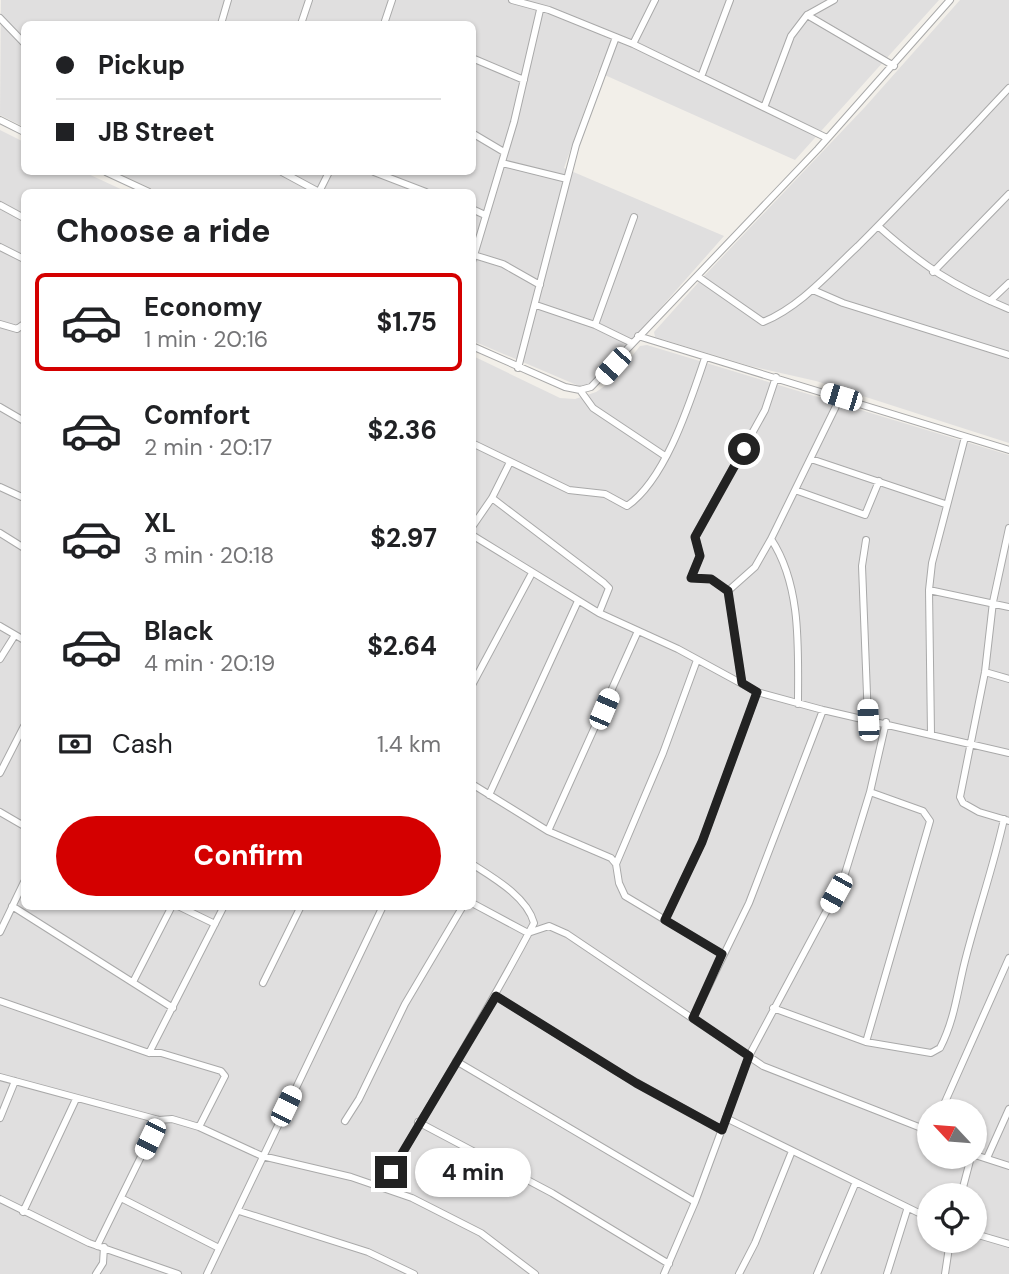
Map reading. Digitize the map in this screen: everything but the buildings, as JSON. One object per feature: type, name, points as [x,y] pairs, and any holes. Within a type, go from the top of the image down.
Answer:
[{"type":"street","points":[[222,21],[228,0]]},
{"type":"street","points":[[302,21],[309,0]]},
{"type":"street","points":[[385,21],[392,0]]},
{"type":"street","points":[[512,0],[540,10],[549,10],[633,44],[725,90],[765,105],[827,138]]},
{"type":"street","points":[[633,44],[655,0]]},
{"type":"street","points":[[701,77],[730,0]]},
{"type":"street","points":[[765,105],[780,58],[807,15],[834,0]]},
{"type":"street","points":[[476,348],[565,387],[580,390],[600,379],[894,66],[950,0]]},
{"type":"street","points":[[476,255],[524,80],[540,10]]},
{"type":"street","points":[[807,15],[894,66]]},
{"type":"street","points":[[0,18],[21,40]]},
{"type":"street","points":[[518,368],[567,179],[616,37]]},
{"type":"street","points":[[476,60],[524,80]]},
{"type":"street","points":[[697,276],[763,322],[813,290],[1009,88]]},
{"type":"street","points":[[0,120],[21,130]]},
{"type":"street","points":[[476,135],[504,152]]},
{"type":"street","points":[[502,163],[567,179]]},
{"type":"street","points":[[112,175],[143,189]]},
{"type":"street","points":[[288,175],[313,189]]},
{"type":"street","points":[[382,175],[418,189]]},
{"type":"street","points":[[933,272],[1009,194]]},
{"type":"street","points":[[0,205],[21,216]]},
{"type":"street","points":[[476,211],[485,215]]},
{"type":"street","points":[[595,325],[634,217]]},
{"type":"street","points":[[878,226],[933,272],[1009,309]]},
{"type":"street","points":[[0,247],[21,258]]},
{"type":"street","points":[[476,259],[503,264],[540,285]]},
{"type":"street","points":[[990,301],[1009,283]]},
{"type":"street","points":[[813,290],[844,303],[1009,355]]},
{"type":"street","points":[[536,305],[595,325],[632,343]]},
{"type":"street","points":[[0,324],[17,329],[21,326]]},
{"type":"street","points":[[638,337],[1009,450]]},
{"type":"street","points":[[476,445],[569,491],[605,494],[627,506],[652,478],[664,456],[690,404],[705,358]]},
{"type":"street","points":[[742,683],[728,591],[711,579],[691,578],[700,556],[695,537],[765,410],[776,377]]},
{"type":"street","points":[[580,390],[593,408],[664,456]]},
{"type":"street","points":[[728,591],[755,566],[771,539],[841,397]]},
{"type":"street","points":[[0,407],[21,419]]},
{"type":"street","points":[[932,734],[929,590],[945,505],[965,437]]},
{"type":"street","points":[[811,459],[945,505]]},
{"type":"street","points":[[476,521],[492,498],[510,462]]},
{"type":"street","points":[[795,490],[865,515],[879,481]]},
{"type":"street","points":[[0,486],[21,495]]},
{"type":"street","points":[[492,498],[609,587],[599,613]]},
{"type":"street","points":[[773,1008],[866,1042],[931,1053],[940,1048],[959,995],[963,969],[1006,820],[962,803],[961,787],[972,743],[985,672],[993,602],[1009,528]]},
{"type":"street","points":[[0,533],[21,546]]},
{"type":"street","points":[[476,538],[599,613],[757,692],[822,710],[886,722],[1009,753]]},
{"type":"street","points":[[771,539],[786,568],[796,621],[798,704]]},
{"type":"street","points":[[866,540],[862,566],[868,720]]},
{"type":"street","points":[[476,678],[532,573]]},
{"type":"street","points":[[929,590],[1009,607]]},
{"type":"street","points":[[489,795],[578,601]]},
{"type":"street","points":[[0,626],[21,638]]},
{"type":"street","points":[[548,831],[638,631]]},
{"type":"street","points":[[0,659],[15,635]]},
{"type":"street","points":[[697,660],[663,753],[617,863],[619,883],[625,896],[722,954]]},
{"type":"street","points":[[985,672],[1009,679]]},
{"type":"street","points":[[665,920],[702,842],[757,692]]},
{"type":"street","points":[[693,1018],[722,954],[749,904],[822,710]]},
{"type":"street","points":[[664,1274],[695,1202],[749,1056],[843,880],[870,792],[886,722]]},
{"type":"street","points":[[0,772],[21,732]]},
{"type":"street","points":[[476,787],[548,831],[617,863]]},
{"type":"street","points":[[866,1042],[930,821],[923,811],[870,792]]},
{"type":"street","points":[[0,812],[21,824]]},
{"type":"street","points":[[383,1187],[418,1122],[496,996],[534,923],[531,914],[499,881],[476,867]]},
{"type":"street","points":[[0,932],[21,888]]},
{"type":"street","points":[[476,905],[528,933],[549,926],[567,934],[639,986],[781,1074],[917,1126]]},
{"type":"street","points":[[12,906],[173,1008]]},
{"type":"street","points":[[133,982],[170,910]]},
{"type":"street","points":[[186,910],[215,925]]},
{"type":"street","points":[[149,1053],[222,910]]},
{"type":"street","points":[[263,983],[299,910]]},
{"type":"street","points":[[206,1274],[217,1247],[239,1211],[262,1156],[381,910]]},
{"type":"street","points":[[345,1121],[359,1099],[405,1004],[461,910]]},
{"type":"street","points":[[946,1099],[1009,958]]},
{"type":"street","points":[[496,996],[628,1078],[722,1130]]},
{"type":"street","points":[[0,1001],[149,1053],[161,1053],[221,1071],[225,1076],[199,1127]]},
{"type":"street","points":[[456,1061],[695,1202]]},
{"type":"street","points":[[0,1077],[159,1120],[172,1119],[199,1127],[262,1156],[383,1187],[439,1210],[481,1233],[535,1274]]},
{"type":"street","points":[[0,1118],[15,1081]]},
{"type":"street","points":[[23,1212],[76,1099]]},
{"type":"street","points":[[1009,1109],[987,1158],[1009,1166]]},
{"type":"street","points":[[726,1118],[917,1214]]},
{"type":"street","points":[[96,1274],[103,1263],[100,1247],[159,1120]]},
{"type":"street","points":[[418,1122],[552,1194],[669,1264]]},
{"type":"street","points":[[739,1274],[755,1243],[792,1151]]},
{"type":"street","points":[[817,1274],[855,1184]]},
{"type":"street","points":[[121,1198],[217,1247]]},
{"type":"street","points":[[0,1199],[100,1247],[178,1274]]},
{"type":"street","points":[[887,1274],[907,1210]]},
{"type":"street","points":[[239,1211],[368,1252],[414,1274]]},
{"type":"street","points":[[987,1238],[1009,1244]]},
{"type":"street","points":[[945,1274],[948,1253]]},
{"type":"shaded area","points":[[1,0],[939,0],[795,160],[598,72],[564,168],[724,236],[597,380],[579,386],[476,342],[476,189],[153,189],[122,175],[476,175],[476,21],[21,21],[21,126],[0,115]]},
{"type":"shaded area","points":[[960,0],[1009,0],[1009,443],[816,381],[750,366],[655,337],[654,332],[706,274],[865,107]]},
{"type":"shaded area","points":[[0,130],[21,140],[21,175],[90,175],[121,189],[21,189],[21,910],[476,910],[476,357],[560,398],[575,399],[596,392],[612,381],[640,346],[647,345],[1009,455],[1009,1274],[0,1274]]},
{"type":"route","points":[[391,1172],[418,1122],[496,996],[636,1083],[722,1130],[749,1056],[693,1018],[722,954],[665,920],[702,842],[730,763],[744,734],[757,692],[742,683],[735,621],[728,591],[711,579],[691,578],[700,556],[695,537],[744,449]]}]
